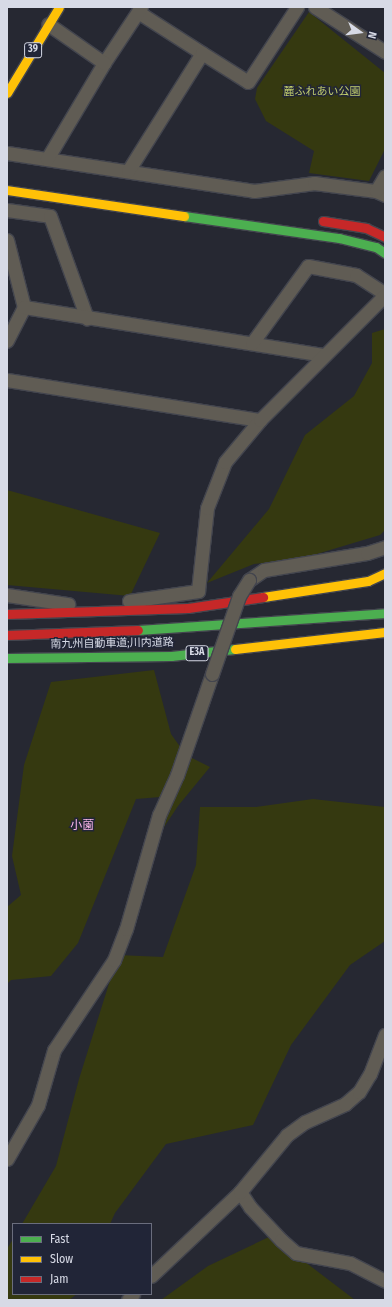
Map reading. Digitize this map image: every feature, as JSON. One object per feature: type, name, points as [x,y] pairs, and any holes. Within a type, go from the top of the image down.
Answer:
[{"type":"main road","name":"39","points":[[7,93],[59,7]]},
{"type":"main road","points":[[7,190],[339,238],[376,247],[385,253]]},
{"type":"main road","points":[[312,220],[366,228],[385,237]]},
{"type":"main road","points":[[7,614],[188,608],[368,581],[385,573]]},
{"type":"main road","name":"南九州自動車道;川内道路","points":[[7,635],[68,634],[385,613]]},
{"type":"main road","name":"南九州自動車道;川内道路","points":[[7,658],[171,656],[284,645],[385,632]]},
{"type":"main road","points":[[284,645],[385,638]]},
{"type":"street","points":[[47,159],[104,63],[139,9],[202,53],[248,82],[297,7]]},
{"type":"street","points":[[315,7],[385,52]]},
{"type":"street","points":[[48,24],[104,63]]},
{"type":"street","points":[[128,171],[202,53]]},
{"type":"street","points":[[7,153],[254,191],[314,183],[381,193],[385,176]]},
{"type":"street","points":[[7,210],[50,216],[87,318]]},
{"type":"street","points":[[7,240],[24,307],[7,341]]},
{"type":"street","points":[[7,595],[84,607],[198,591],[207,508],[226,462],[260,420],[385,295],[356,275],[308,266],[252,344]]},
{"type":"street","points":[[24,307],[324,355]]},
{"type":"street","points":[[7,380],[260,420]]},
{"type":"street","points":[[7,1159],[38,1105],[54,1050],[114,960],[126,929],[159,815],[177,775],[239,596],[249,580],[264,570],[367,553],[385,547]]},
{"type":"street","points":[[152,1275],[240,1192],[287,1135],[306,1122],[345,1104],[359,1092],[370,1074],[385,1035]]},
{"type":"street","points":[[240,1192],[265,1224],[296,1253],[350,1263],[385,1281]]},
{"type":"green space","name":"麓ふれあい公園","points":[[309,12],[385,73],[385,149],[369,181],[309,173],[314,151],[266,121],[255,99],[257,88]]},
{"type":"green space","points":[[385,329],[385,530],[380,535],[300,559],[254,564],[207,583],[269,509],[305,435],[354,396],[372,363],[372,333]]},
{"type":"green space","points":[[7,490],[160,533],[130,596],[7,585]]},
{"type":"green space","points":[[154,670],[171,734],[186,755],[210,767],[178,806],[145,856],[160,797],[136,799],[78,943],[51,976],[11,980],[7,984],[7,907],[21,895],[12,856],[24,765],[51,682]]},
{"type":"green space","points":[[313,799],[385,807],[385,941],[350,965],[291,1045],[253,1125],[166,1144],[115,1213],[110,1223],[23,1223],[56,1166],[79,1079],[118,955],[163,957],[196,865],[200,807],[256,807]]},
{"type":"green space","points":[[271,1236],[355,1300],[161,1300],[208,1266]]},
{"type":"green space","points":[[12,1241],[12,1295],[76,1295],[69,1300],[7,1300],[7,1249]]},
{"type":"traffic: fast","points":[[184,216],[339,238],[376,247],[385,253]]},
{"type":"traffic: fast","points":[[138,630],[385,613]]},
{"type":"traffic: fast","points":[[7,658],[171,656],[235,649]]},
{"type":"traffic: slow","points":[[7,93],[59,7]]},
{"type":"traffic: slow","points":[[7,190],[184,216]]},
{"type":"traffic: slow","points":[[263,597],[368,581],[385,573]]},
{"type":"traffic: slow","points":[[235,649],[385,632]]},
{"type":"traffic: jam","points":[[323,221],[366,228],[385,237]]},
{"type":"traffic: jam","points":[[7,614],[188,608],[263,597]]},
{"type":"traffic: jam","points":[[7,635],[138,630]]},
{"type":"district","name":"小薗","points":[[82,826]]}]
